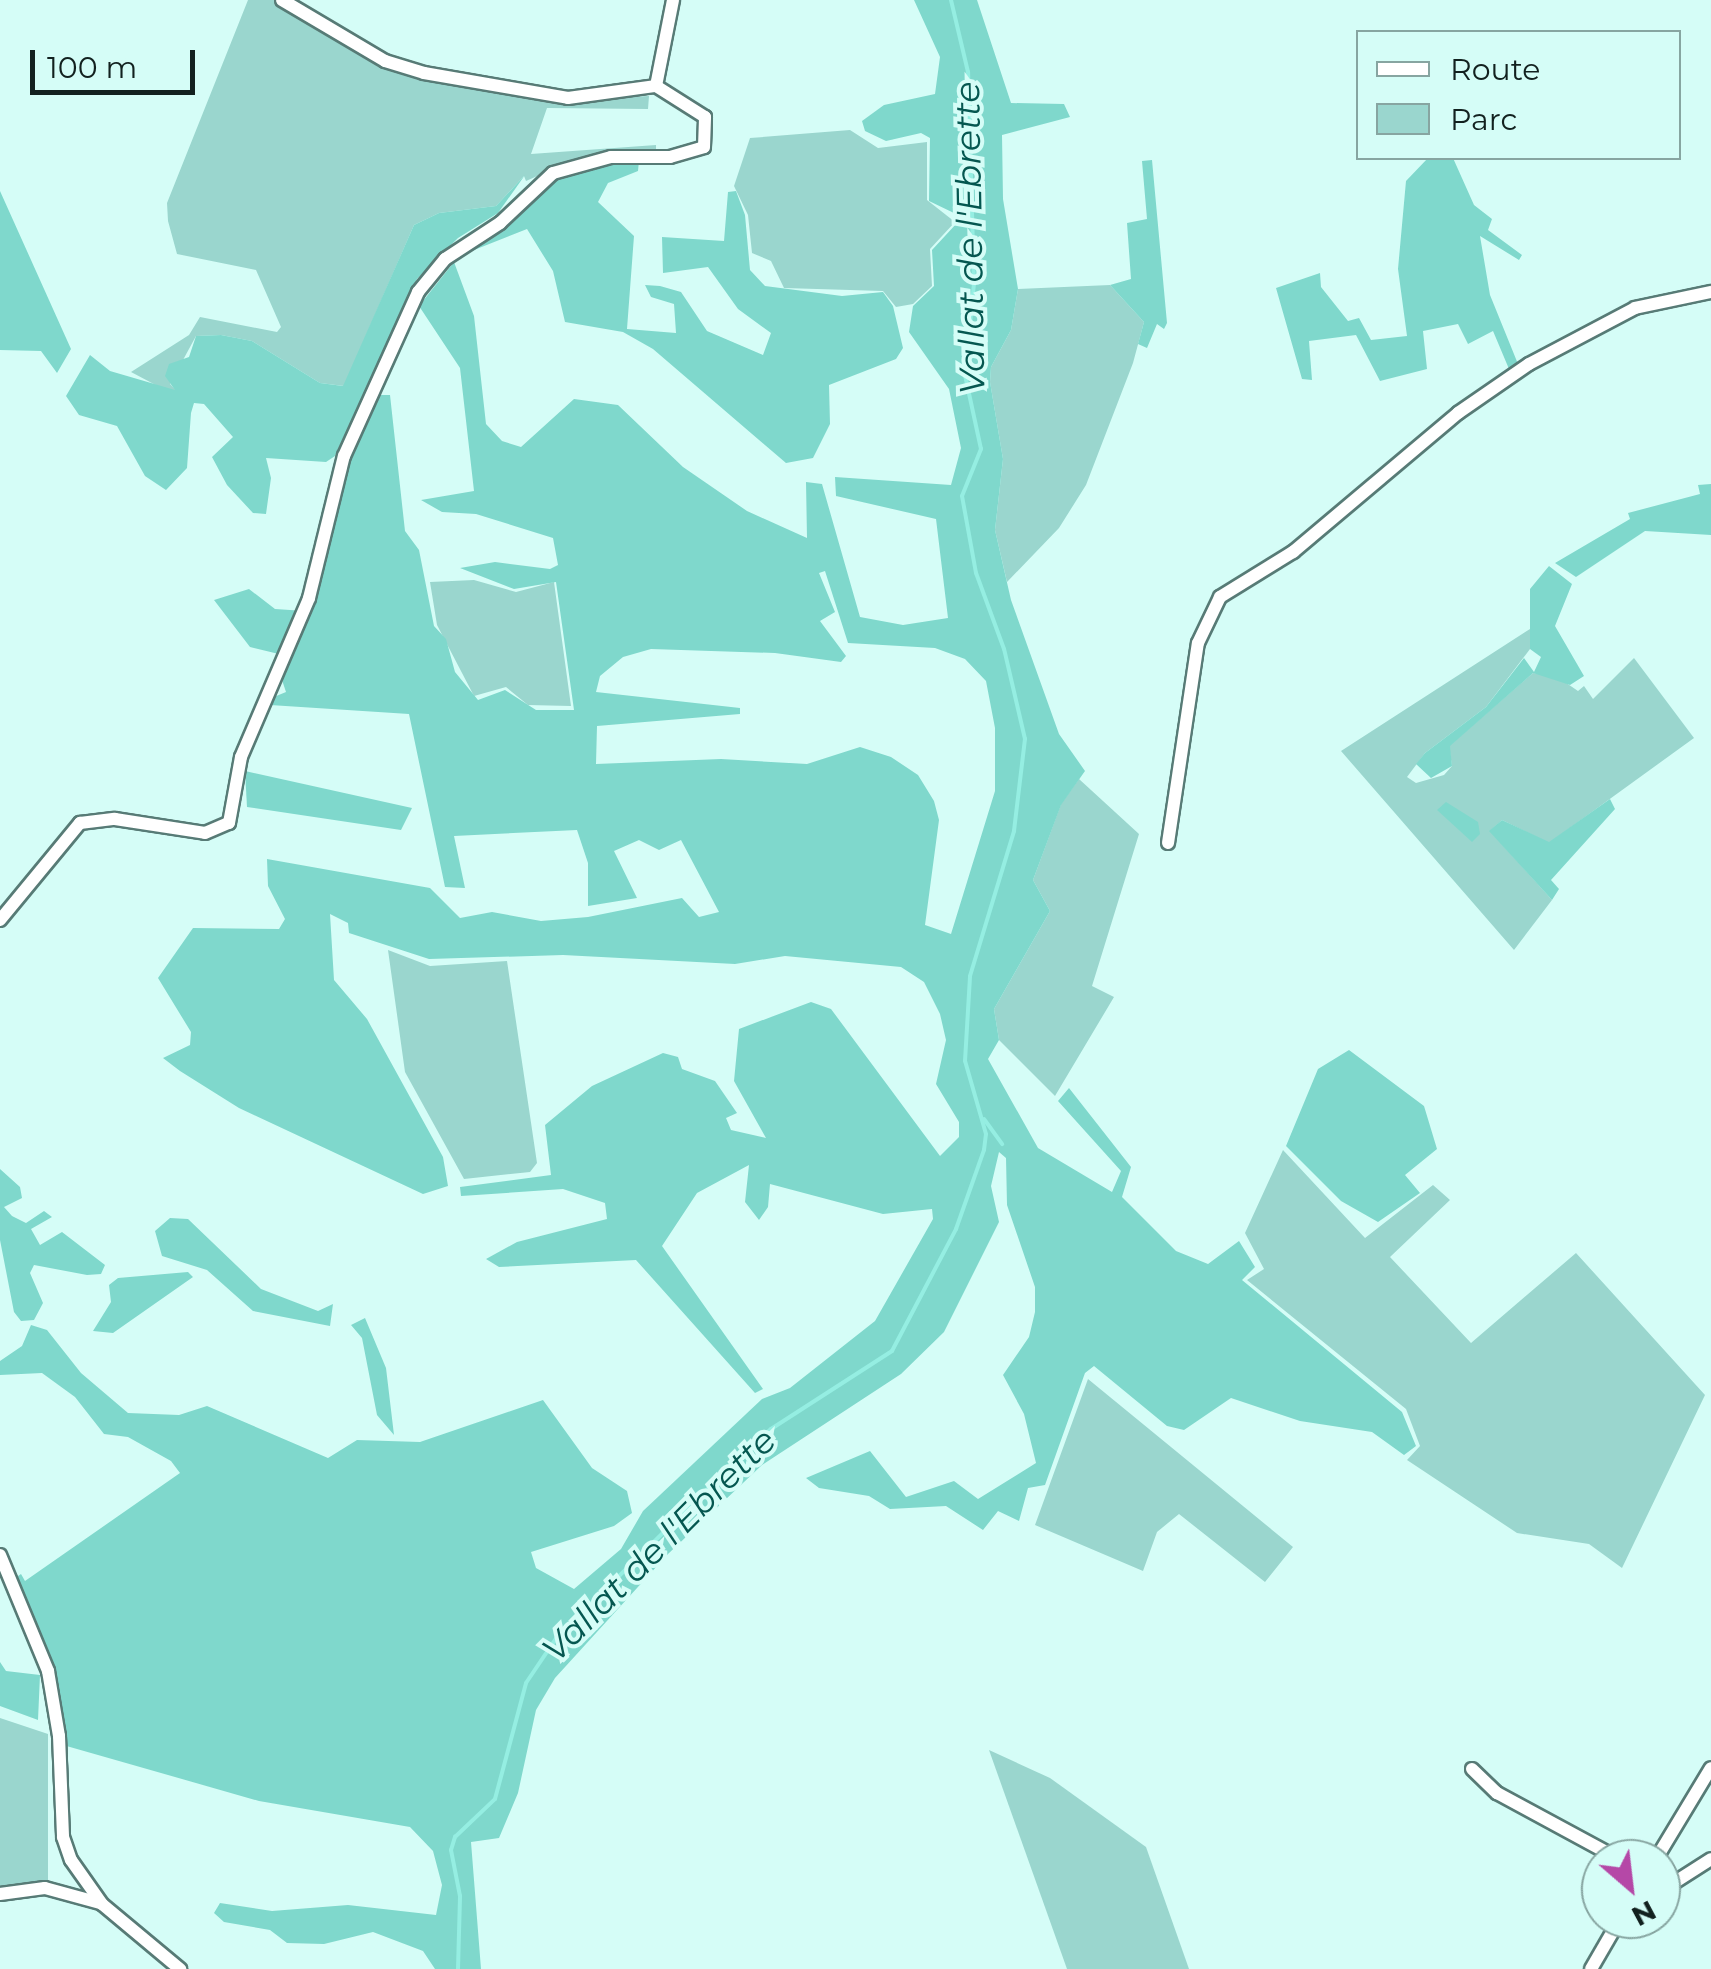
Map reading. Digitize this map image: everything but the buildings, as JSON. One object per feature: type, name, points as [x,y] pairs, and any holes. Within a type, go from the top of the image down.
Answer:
[{"type":"street","points":[[0,920],[80,823],[116,820],[205,833],[229,822],[241,757],[309,598],[344,456],[426,280],[554,173],[611,157],[670,157],[704,147],[705,118],[656,86],[568,98],[424,73],[385,62],[282,0]]},
{"type":"street","points":[[656,86],[673,0]]},
{"type":"street","points":[[1168,843],[1198,643],[1220,598],[1293,552],[1458,413],[1529,364],[1636,308],[1711,292]]},
{"type":"street","points":[[0,1555],[48,1671],[59,1736],[63,1837],[102,1904],[180,1969]]},
{"type":"street","points":[[1668,1839],[1711,1768]]},
{"type":"street","points":[[1472,1769],[1497,1794],[1582,1839]]},
{"type":"street","points":[[1681,1878],[1711,1858]]},
{"type":"street","points":[[0,1894],[45,1888],[102,1904]]},
{"type":"street","points":[[1591,1969],[1608,1939]]},
{"type":"green space","points":[[248,0],[276,0],[361,52],[566,100],[649,96],[648,109],[547,108],[531,154],[656,145],[656,153],[562,165],[526,181],[524,176],[496,206],[439,213],[414,225],[344,386],[320,383],[252,341],[221,335],[196,336],[170,384],[176,390],[167,391],[131,372],[189,335],[200,317],[277,332],[281,327],[256,270],[177,254],[168,221],[167,203]]},
{"type":"green space","points":[[914,0],[977,0],[1011,103],[1064,104],[1070,117],[1002,135],[1003,199],[1018,289],[1011,330],[991,367],[990,382],[1003,459],[995,530],[1011,600],[1059,734],[1085,771],[1061,805],[1033,880],[1050,911],[994,1009],[999,1040],[988,1059],[1038,1148],[1112,1192],[1121,1171],[1058,1101],[1069,1088],[1131,1167],[1122,1197],[1176,1251],[1208,1264],[1239,1241],[1255,1267],[1242,1280],[1402,1412],[1416,1446],[1404,1455],[1372,1432],[1300,1421],[1231,1398],[1184,1430],[1167,1426],[1094,1366],[1085,1373],[1045,1485],[1028,1488],[1019,1521],[998,1511],[983,1530],[946,1506],[890,1509],[869,1496],[819,1488],[806,1478],[870,1451],[906,1497],[954,1481],[978,1499],[1036,1463],[1024,1414],[1003,1375],[1029,1337],[1035,1287],[1007,1205],[1006,1158],[999,1152],[991,1186],[999,1222],[944,1332],[901,1374],[762,1465],[668,1554],[555,1678],[536,1710],[518,1793],[499,1838],[471,1842],[481,1969],[435,1969],[423,1951],[373,1932],[324,1944],[287,1943],[270,1930],[224,1922],[214,1913],[220,1903],[272,1911],[348,1905],[436,1915],[442,1885],[433,1851],[410,1827],[259,1801],[63,1745],[62,1715],[12,1580],[21,1574],[25,1581],[180,1473],[171,1461],[128,1437],[104,1434],[75,1397],[42,1373],[0,1375],[0,1361],[22,1346],[31,1325],[47,1330],[81,1373],[128,1413],[179,1415],[207,1406],[328,1458],[357,1440],[420,1442],[543,1400],[592,1468],[627,1491],[632,1513],[614,1526],[531,1552],[536,1568],[574,1589],[621,1549],[643,1511],[762,1399],[790,1388],[875,1321],[933,1219],[932,1209],[883,1214],[770,1184],[768,1207],[759,1220],[745,1202],[749,1165],[697,1193],[662,1246],[763,1389],[755,1393],[636,1260],[499,1267],[486,1259],[517,1242],[607,1219],[605,1203],[563,1189],[461,1196],[460,1187],[551,1175],[545,1125],[592,1086],[663,1053],[678,1057],[682,1069],[715,1081],[737,1113],[726,1118],[731,1130],[766,1138],[734,1081],[739,1029],[811,1002],[831,1009],[940,1156],[959,1137],[959,1122],[936,1084],[946,1040],[940,1014],[924,982],[901,967],[785,956],[735,964],[563,955],[429,959],[349,933],[348,923],[330,914],[334,980],[367,1019],[443,1157],[448,1186],[423,1194],[239,1108],[180,1071],[163,1058],[190,1045],[191,1032],[158,978],[193,928],[279,929],[285,919],[268,886],[267,859],[430,888],[460,918],[492,912],[541,921],[588,917],[682,898],[699,917],[719,912],[681,840],[659,850],[639,840],[614,851],[637,898],[588,906],[588,863],[577,830],[454,836],[465,888],[445,887],[409,714],[270,705],[269,699],[286,692],[281,677],[287,656],[250,647],[214,600],[249,589],[275,609],[305,611],[327,555],[351,452],[377,395],[390,395],[405,531],[419,550],[434,626],[446,639],[455,672],[478,700],[505,690],[536,710],[574,710],[556,582],[514,589],[460,568],[495,562],[550,569],[558,565],[553,538],[476,514],[442,512],[421,500],[474,491],[460,368],[419,306],[454,262],[474,316],[486,424],[502,441],[521,447],[574,399],[618,405],[683,467],[747,511],[807,538],[806,482],[822,484],[860,617],[903,625],[948,618],[936,519],[836,496],[835,477],[951,485],[961,448],[949,389],[909,332],[913,306],[934,286],[932,250],[957,223],[956,214],[929,201],[930,138],[921,133],[886,141],[865,131],[862,121],[884,105],[935,94],[940,57]],"holes":[[[825,571],[848,643],[935,648],[965,659],[986,681],[995,728],[995,791],[951,934],[925,925],[939,820],[934,801],[918,775],[891,757],[860,747],[807,764],[721,759],[596,764],[597,726],[740,714],[740,708],[596,692],[600,676],[623,657],[651,649],[775,653],[841,662],[846,656],[820,621],[835,612],[819,573]]]},
{"type":"green space","points":[[850,130],[878,148],[927,142],[927,200],[955,222],[930,249],[932,286],[913,304],[896,307],[883,291],[784,288],[771,261],[752,253],[748,215],[734,186],[750,138]]},
{"type":"green space","points":[[1152,160],[1167,323],[1164,329],[1157,324],[1147,348],[1138,344],[1144,322],[1110,285],[1131,279],[1127,223],[1147,219],[1142,161]]},
{"type":"green space","points":[[1426,160],[1454,160],[1474,205],[1492,219],[1488,230],[1522,255],[1519,260],[1480,236],[1490,295],[1518,364],[1509,369],[1493,331],[1468,344],[1458,324],[1423,331],[1427,369],[1380,381],[1356,335],[1309,341],[1312,380],[1302,379],[1276,288],[1320,273],[1321,287],[1348,321],[1359,318],[1371,340],[1407,336],[1398,269],[1406,181]]},
{"type":"green space","points":[[639,161],[638,171],[608,183],[598,202],[634,236],[627,329],[676,333],[674,304],[651,297],[645,285],[660,286],[681,292],[707,331],[763,355],[771,333],[738,309],[708,267],[663,273],[662,237],[724,241],[728,192],[736,191],[745,215],[750,270],[765,286],[842,296],[883,292],[893,306],[903,348],[896,359],[829,385],[830,424],[813,458],[786,463],[653,349],[623,332],[565,322],[553,271],[527,229],[469,252],[541,181],[587,163]]},
{"type":"green space","points":[[525,175],[498,213],[458,238],[417,279],[335,456],[326,462],[266,458],[271,478],[266,514],[253,513],[227,485],[212,457],[233,437],[204,404],[194,403],[191,413],[187,468],[166,490],[145,476],[117,426],[79,415],[66,396],[90,355],[110,371],[175,390],[165,376],[169,364],[189,357],[196,336],[221,335],[252,341],[320,383],[343,386],[414,225],[439,213],[496,206]]},
{"type":"green space","points":[[0,191],[71,349],[57,373],[41,351],[0,350]]},
{"type":"green space","points":[[1110,285],[1144,322],[1133,363],[1086,485],[1059,528],[1007,582],[995,530],[1003,459],[990,382],[991,367],[1011,330],[1018,289]]},
{"type":"green space","points":[[1711,484],[1711,535],[1645,531],[1576,577],[1555,563],[1630,519],[1628,513],[1700,494],[1698,485]]},
{"type":"green space","points":[[1549,566],[1572,584],[1555,626],[1584,676],[1570,685],[1533,673],[1450,746],[1452,766],[1431,778],[1416,764],[1425,753],[1486,707],[1524,658],[1534,672],[1541,657],[1530,649],[1530,589]]},
{"type":"green space","points":[[474,580],[516,592],[554,582],[571,706],[528,705],[506,687],[474,696],[437,625],[430,582]]},
{"type":"green space","points":[[1530,629],[1530,649],[1486,707],[1425,753],[1407,777],[1416,783],[1444,775],[1452,766],[1449,746],[1533,673],[1556,676],[1578,691],[1584,686],[1593,699],[1634,658],[1694,738],[1549,843],[1502,820],[1490,831],[1552,900],[1514,950],[1341,751]]},
{"type":"green space","points":[[245,771],[412,808],[401,830],[247,807]]},
{"type":"green space","points":[[1079,779],[1139,834],[1092,986],[1114,997],[1055,1096],[999,1040],[994,1009],[1050,911],[1033,880],[1061,804]]},
{"type":"green space","points":[[1610,799],[1615,809],[1551,880],[1559,889],[1552,900],[1489,831],[1502,820],[1549,842]]},
{"type":"green space","points":[[1446,802],[1478,822],[1480,834],[1472,842],[1437,810]]},
{"type":"green space","points":[[388,950],[430,966],[507,961],[537,1163],[530,1172],[464,1179],[405,1072]]},
{"type":"green space","points":[[1349,1050],[1424,1106],[1437,1149],[1405,1175],[1420,1193],[1378,1222],[1341,1201],[1286,1146],[1318,1069]]},
{"type":"green space","points":[[1283,1150],[1365,1238],[1433,1185],[1450,1200],[1390,1257],[1471,1343],[1576,1253],[1705,1395],[1622,1568],[1589,1544],[1517,1533],[1407,1460],[1420,1446],[1406,1409],[1247,1280],[1264,1269],[1245,1233]]},
{"type":"green space","points":[[0,1169],[20,1187],[22,1198],[4,1207],[12,1216],[26,1223],[44,1211],[52,1217],[31,1229],[40,1245],[62,1232],[105,1265],[101,1274],[87,1275],[34,1265],[30,1273],[43,1303],[34,1320],[21,1321],[14,1312],[0,1240]]},
{"type":"green space","points":[[170,1218],[188,1219],[261,1289],[318,1311],[333,1304],[330,1326],[253,1311],[207,1270],[162,1256],[155,1231]]},
{"type":"green space","points":[[188,1272],[193,1277],[113,1333],[93,1331],[111,1302],[109,1285],[118,1278]]},
{"type":"green space","points":[[365,1318],[386,1368],[394,1435],[377,1415],[362,1338],[351,1325]]},
{"type":"green space","points":[[1088,1379],[1293,1547],[1265,1582],[1179,1514],[1157,1532],[1143,1571],[1035,1525]]},
{"type":"green space","points":[[0,1662],[6,1671],[40,1675],[38,1720],[0,1706]]},
{"type":"green space","points":[[0,1718],[48,1734],[48,1884],[0,1889]]},
{"type":"green space","points":[[989,1750],[1050,1778],[1146,1847],[1189,1969],[1067,1969]]},
{"type":"waterway","name":"Vallat de l'Ebrette","points":[[458,1969],[460,1896],[451,1850],[455,1837],[495,1799],[526,1683],[557,1637],[740,1457],[771,1429],[892,1351],[956,1229],[984,1150],[986,1134],[965,1061],[970,976],[1014,831],[1025,739],[1004,649],[976,573],[962,496],[981,449],[965,375],[974,284],[968,72],[951,0]]},
{"type":"waterway","name":"Vallat de l'Ebrette","points":[[984,1119],[1002,1144]]}]
